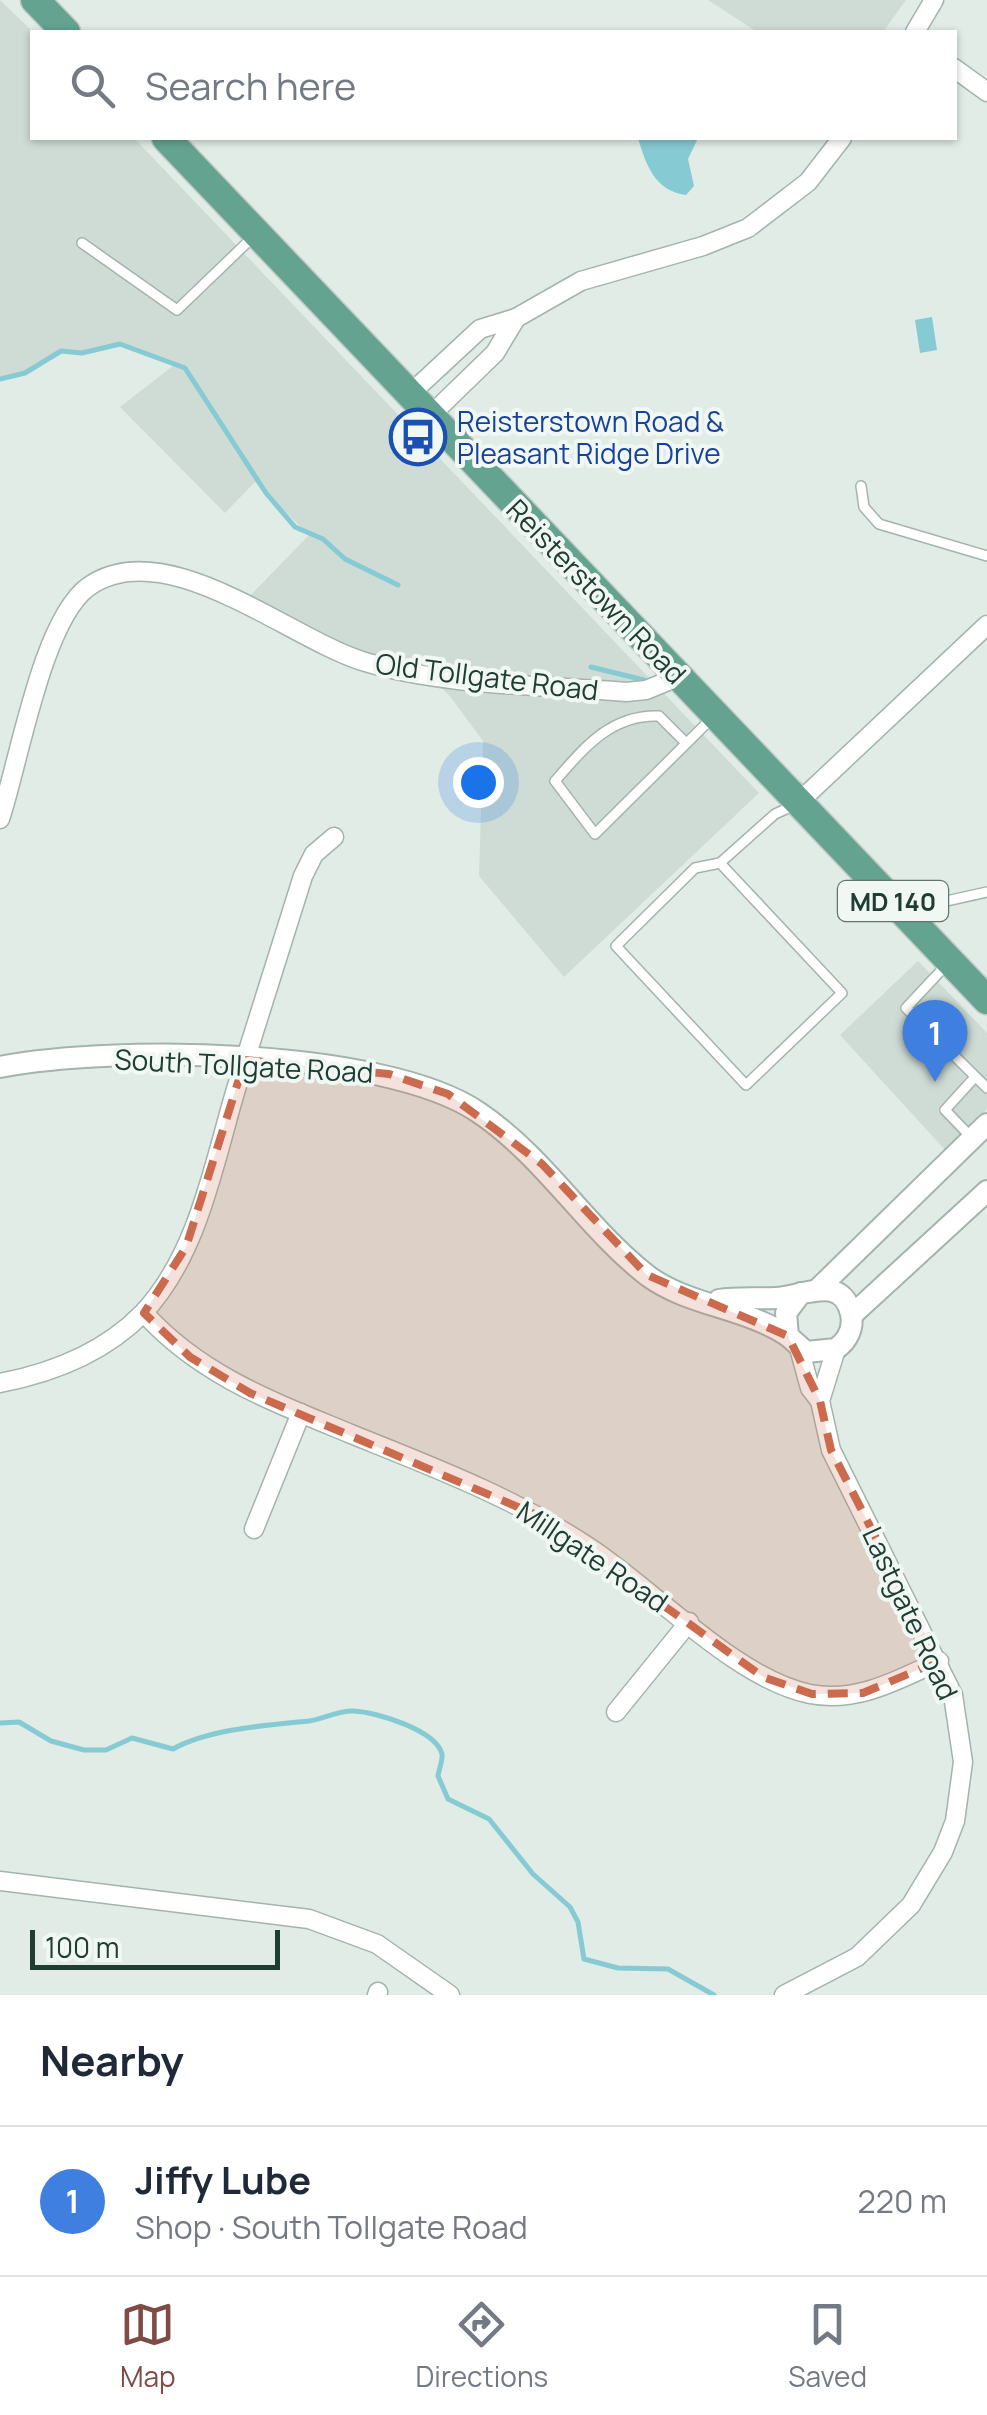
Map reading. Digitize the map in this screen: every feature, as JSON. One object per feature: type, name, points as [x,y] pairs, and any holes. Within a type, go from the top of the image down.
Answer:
[{"type":"main road","points":[[35,0],[64,30]]},
{"type":"main road","name":"Reisterstown Road","points":[[168,140],[987,1000]]},
{"type":"street","points":[[917,30],[934,0]]},
{"type":"street","points":[[957,70],[987,92]]},
{"type":"street","points":[[410,394],[480,329],[516,318],[581,281],[703,246],[748,228],[808,182],[840,140]]},
{"type":"street","points":[[431,415],[495,353],[516,318]]},
{"type":"street","name":"Old Tollgate Road","points":[[0,819],[56,630],[87,588],[123,571],[144,570],[192,582],[328,648],[400,670],[626,692],[646,690],[678,677]]},
{"type":"street","points":[[800,802],[987,625]]},
{"type":"street","points":[[0,1383],[68,1364],[144,1313],[186,1247],[303,876],[314,854],[334,837]]},
{"type":"street","name":"South Tollgate Road","points":[[0,1067],[117,1056],[245,1060],[388,1074],[448,1094],[478,1111],[542,1164],[647,1275],[670,1289],[754,1316],[794,1342]]},
{"type":"street","points":[[836,1350],[820,1354],[794,1342],[786,1313],[980,1131]]},
{"type":"street","points":[[820,1401],[836,1350],[849,1335],[852,1314],[987,1191]]},
{"type":"street","points":[[810,1291],[842,1298],[852,1314]]},
{"type":"street","name":"South Tollgate Road","points":[[707,1302],[810,1291]]},
{"type":"street","name":"Millgate Road","points":[[144,1313],[178,1347],[220,1376],[540,1516],[630,1575],[763,1677],[812,1694],[883,1688],[939,1661]]},
{"type":"street","name":"Lastgate Road","points":[[784,1995],[857,1957],[911,1905],[943,1852],[954,1820],[963,1762],[953,1695],[831,1450],[820,1401],[810,1388],[794,1342]]},
{"type":"street","points":[[254,1528],[301,1413]]},
{"type":"street","points":[[616,1712],[690,1622]]},
{"type":"street","points":[[0,1880],[309,1919],[377,1944],[450,1995]]},
{"type":"lane","points":[[82,243],[177,310],[257,233]]},
{"type":"lane","points":[[862,486],[864,506],[879,524],[987,556]]},
{"type":"lane","points":[[686,742],[659,716],[628,720],[608,727],[554,781],[595,834],[715,715]]},
{"type":"lane","points":[[720,863],[842,992],[746,1085],[616,946],[695,868],[720,863],[774,814],[800,802]]},
{"type":"lane","points":[[904,911],[938,900],[987,892]]},
{"type":"lane","points":[[950,961],[906,1008],[987,1088]]},
{"type":"lane","points":[[975,1078],[945,1110],[980,1131]]},
{"type":"highlighted area","points":[[245,1060],[389,1074],[448,1094],[542,1164],[647,1275],[788,1336],[820,1401],[831,1450],[939,1661],[863,1693],[812,1694],[763,1677],[539,1516],[250,1393],[190,1357],[144,1313],[186,1247]]},
{"type":"shaded area","points":[[0,0],[31,30],[30,140],[136,140],[759,793],[564,977],[479,876],[483,741],[452,699],[421,664],[365,655],[246,600],[309,535],[255,482],[225,513],[120,407],[174,365],[120,344],[82,353],[61,351],[25,373],[0,379]]},
{"type":"shaded area","points":[[708,0],[906,0],[884,30],[754,30]]},
{"type":"shaded area","points":[[918,961],[987,1033],[987,1109],[946,1151],[840,1035]]},
{"type":"water","points":[[639,140],[697,140],[688,159],[694,186],[686,195],[659,182]]},
{"type":"water","points":[[932,317],[937,350],[920,353],[915,320]]},
{"type":"waterway","points":[[0,379],[25,373],[61,351],[82,353],[120,344],[185,368],[266,493],[295,527],[323,539],[345,559],[398,585]]},
{"type":"waterway","points":[[591,667],[644,680]]},
{"type":"waterway","points":[[0,1723],[19,1722],[51,1741],[84,1750],[106,1750],[132,1738],[173,1749],[221,1732],[309,1721],[348,1711],[404,1724],[437,1745],[442,1754],[438,1776],[448,1799],[489,1819],[533,1874],[570,1907],[578,1922],[584,1959],[618,1968],[668,1969],[714,1995]]},
{"type":"place","name":"Reisterstown Road & Pleasant Ridge Drive","points":[[418,437]]},
{"type":"place","name":"Jiffy Lube","points":[[935,1082]]}]
